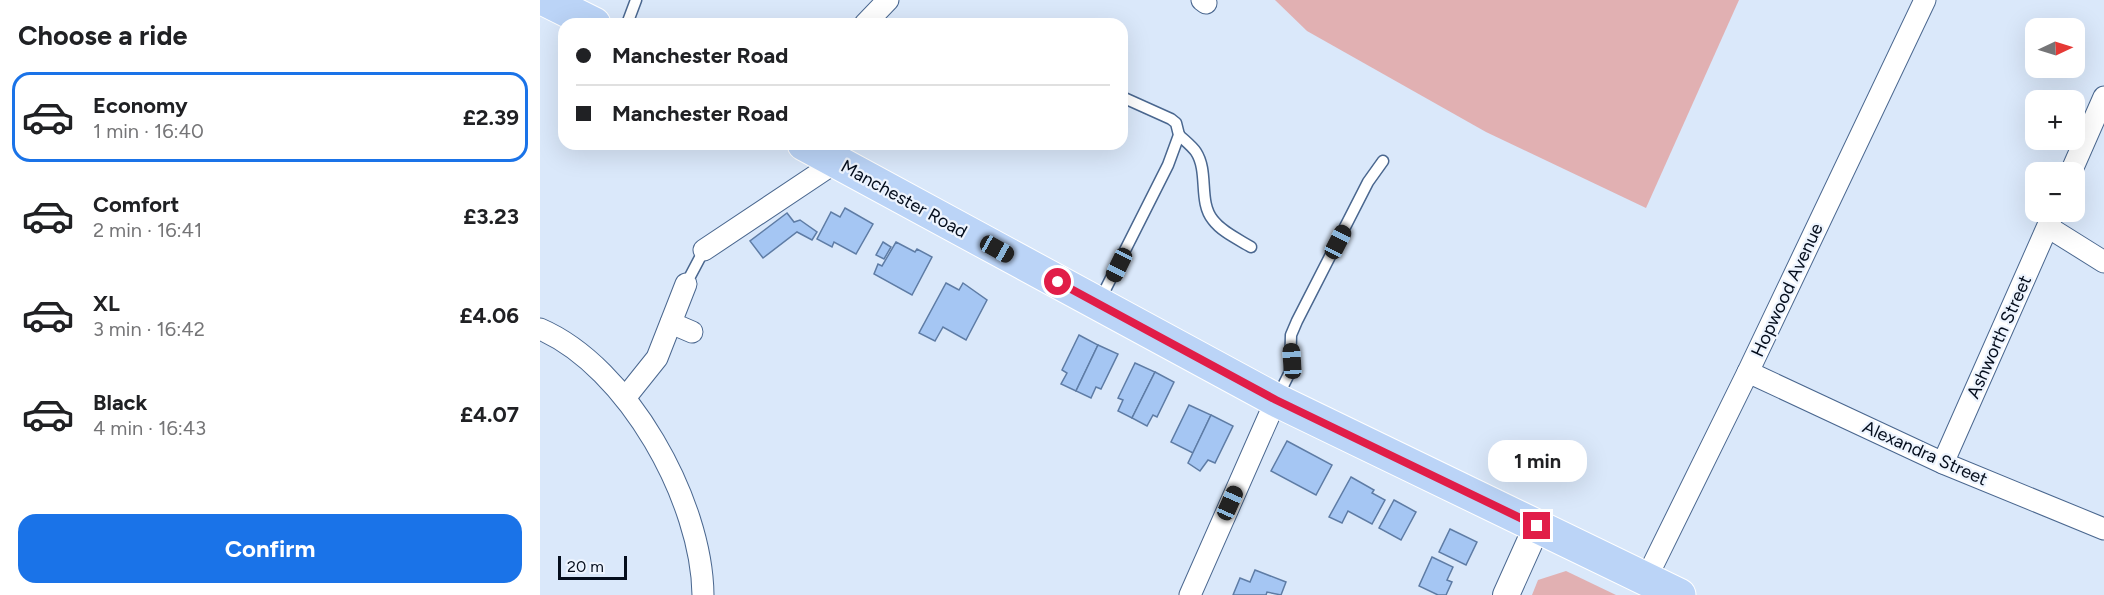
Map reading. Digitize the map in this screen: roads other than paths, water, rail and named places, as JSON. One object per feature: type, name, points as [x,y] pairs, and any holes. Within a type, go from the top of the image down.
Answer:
[{"type":"main road","points":[[546,0],[582,18]]},
{"type":"main road","name":"Manchester Road","points":[[815,150],[1276,400],[1679,595]]},
{"type":"street","points":[[871,18],[888,0]]},
{"type":"street","name":"Hopwood Avenue","points":[[1646,579],[1748,372],[1925,0]]},
{"type":"street","points":[[2075,162],[2104,97]]},
{"type":"street","points":[[704,250],[836,162]]},
{"type":"street","name":"Ashworth Street","points":[[1943,463],[2050,222]]},
{"type":"street","points":[[2055,222],[2104,262]]},
{"type":"street","points":[[625,398],[657,358],[686,284]]},
{"type":"street","points":[[671,323],[692,332]]},
{"type":"street","points":[[540,328],[555,335],[578,353],[625,398],[668,466],[687,506],[700,550],[703,595]]},
{"type":"street","name":"Alexandra Street","points":[[1748,372],[1943,463],[2104,529]]},
{"type":"street","points":[[1190,595],[1276,400]]},
{"type":"street","points":[[1506,595],[1537,526]]},
{"type":"lane","points":[[629,18],[636,0]]},
{"type":"lane","points":[[1128,101],[1176,123],[1179,135],[1196,152],[1204,172],[1207,205],[1211,218],[1225,232],[1251,247]]},
{"type":"lane","points":[[1098,304],[1168,165],[1179,135]]},
{"type":"lane","points":[[1276,400],[1290,372],[1291,335],[1297,321],[1368,182],[1383,161]]},
{"type":"lane","points":[[686,284],[704,250]]}]
